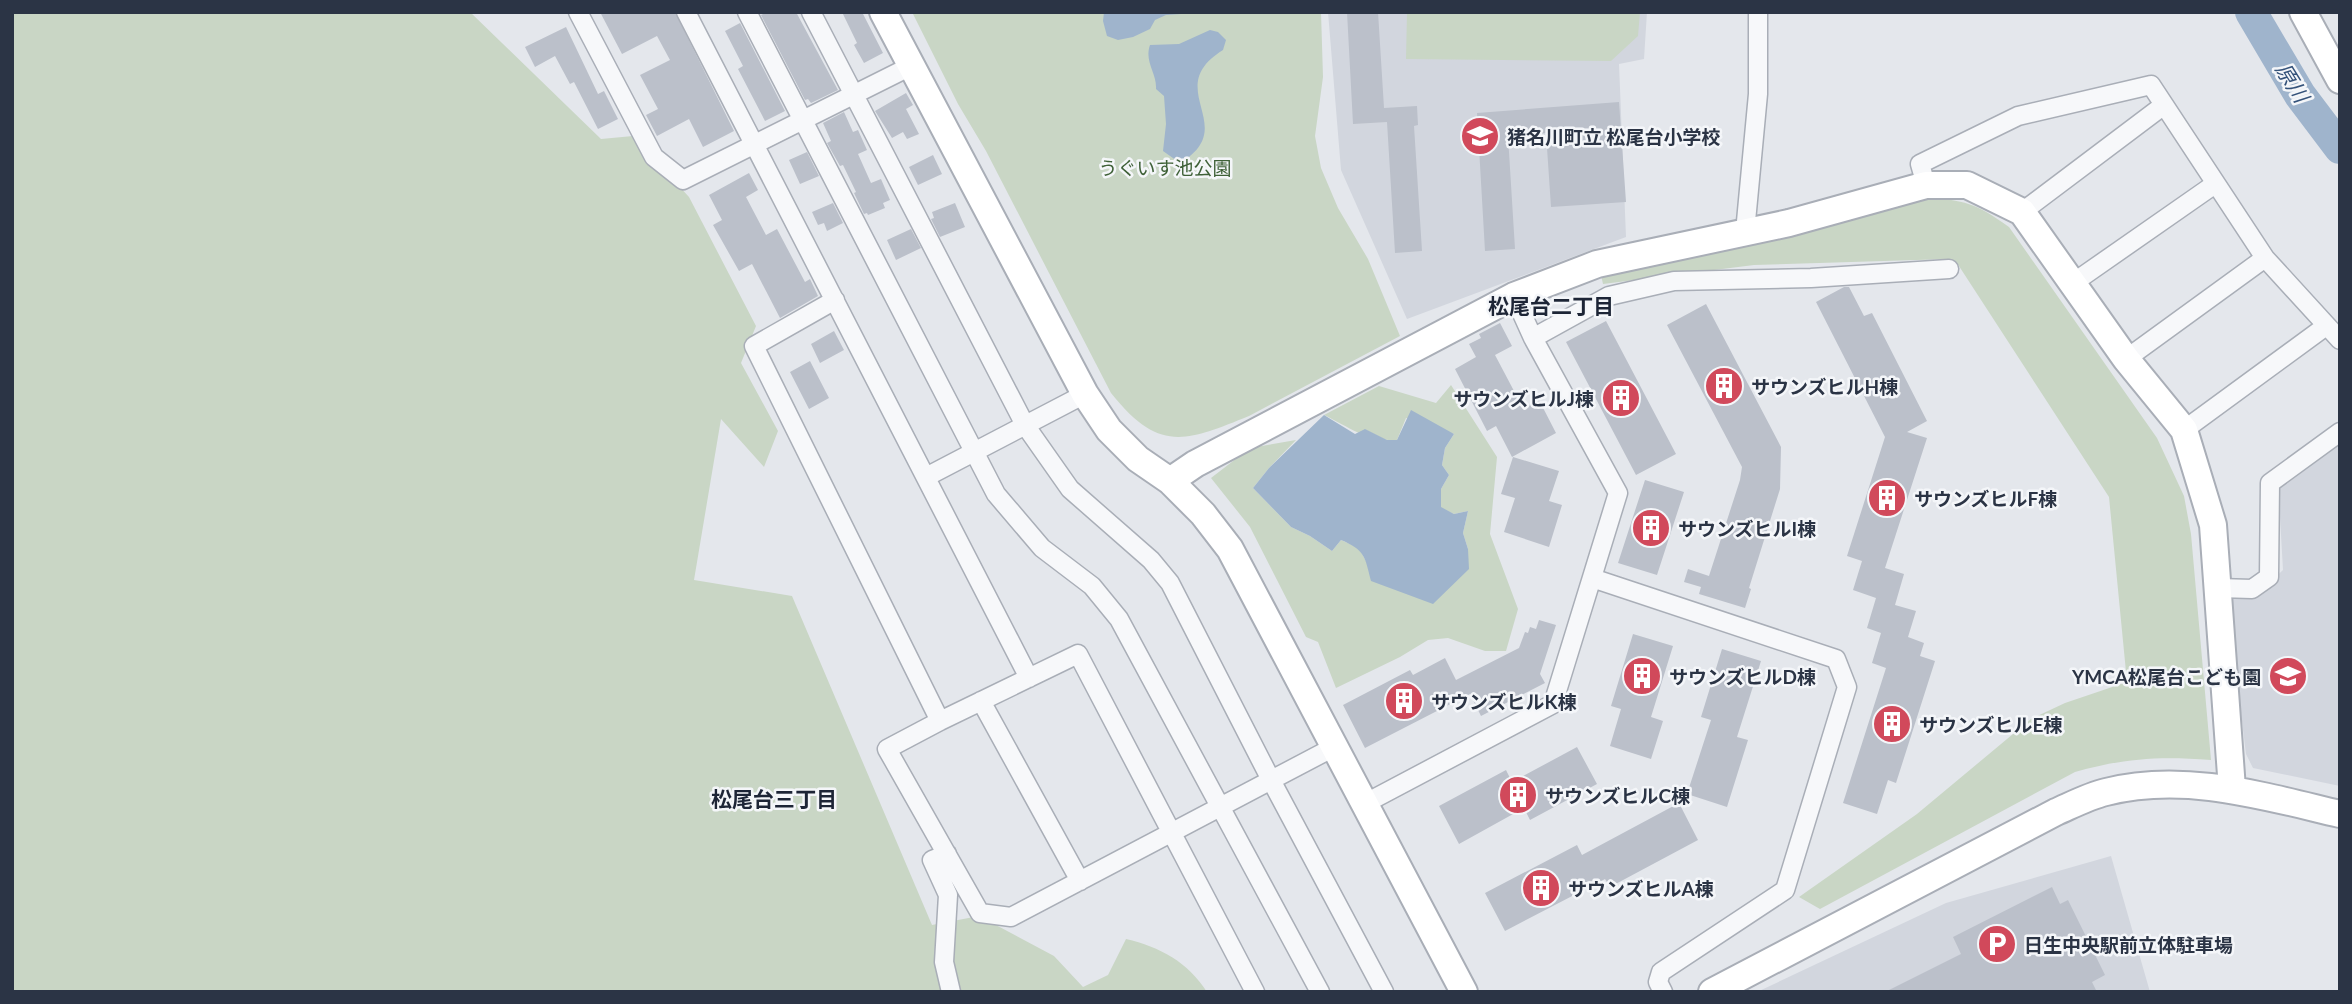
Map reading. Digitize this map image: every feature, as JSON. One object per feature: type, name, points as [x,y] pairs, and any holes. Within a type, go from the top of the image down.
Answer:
[{"type":"street","points":[[578,12],[654,157],[683,180],[911,66]]},
{"type":"street","points":[[686,12],[1029,678]]},
{"type":"street","points":[[747,12],[996,494],[1042,548],[1092,586],[1119,618],[1320,992]]},
{"type":"street","points":[[811,12],[1025,425],[1070,489],[1151,560],[1170,583],[1384,992]]},
{"type":"street","points":[[883,12],[1085,394],[1109,430],[1138,459],[1170,481],[1203,514],[1230,549],[1464,992]]},
{"type":"street","points":[[1745,232],[1758,94],[1758,12]]},
{"type":"street","points":[[2303,12],[2340,80]]},
{"type":"street","points":[[1926,185],[1920,164],[2018,116],[2151,85],[2265,258],[2340,340]]},
{"type":"street","points":[[2022,212],[2164,105]]},
{"type":"street","points":[[2073,283],[2215,184]]},
{"type":"street","points":[[1170,481],[1195,464],[1514,296],[1597,264],[1789,223],[1926,185],[1967,185],[2022,212],[2126,359],[2184,430],[2213,525],[2232,789]]},
{"type":"street","points":[[2126,359],[2265,258]]},
{"type":"street","points":[[1533,338],[1609,296],[1674,281],[1811,278],[1949,269]]},
{"type":"street","points":[[1364,804],[1553,704],[1618,494],[1533,338],[1514,296]]},
{"type":"street","points":[[835,300],[754,346],[940,721]]},
{"type":"street","points":[[2184,430],[2326,326]]},
{"type":"street","points":[[926,477],[1085,394]]},
{"type":"street","points":[[2219,588],[2252,589],[2269,577],[2270,483],[2340,432]]},
{"type":"street","points":[[1592,578],[1836,659],[1847,687],[1785,890],[1661,972],[1658,982],[1663,992]]},
{"type":"street","points":[[1255,992],[1172,833],[1078,654],[887,749],[980,913],[1011,917],[1172,833],[1334,747]]},
{"type":"street","points":[[981,701],[1080,881]]},
{"type":"street","points":[[1712,992],[2056,812],[2103,792],[2142,785],[2178,784],[2232,789],[2340,814]]},
{"type":"street","points":[[947,854],[932,860],[947,895],[944,962],[951,992]]},
{"type":"shaded area","name":"猪名川町立 松尾台小学校","points":[[1328,12],[1647,12],[1644,59],[1619,64],[1626,237],[1407,319],[1341,170]]},
{"type":"shaded area","name":"YMCA松尾台こども園","points":[[2340,440],[2340,786],[2253,768],[2246,754],[2227,599],[2235,591],[2264,588],[2283,570],[2278,482]]},
{"type":"shaded area","name":"日生中央駅前立体駐車場","points":[[2111,856],[2150,992],[1757,992],[1946,903]]},
{"type":"green space","points":[[12,12],[470,12],[601,139],[633,136],[689,197],[756,326],[741,363],[778,431],[764,467],[721,419],[694,580],[792,596],[932,925],[979,916],[1054,956],[1083,987],[1108,975],[1126,939],[1150,946],[1172,957],[1191,972],[1207,992],[12,992]]},
{"type":"green space","name":"うぐいす池公園","points":[[912,12],[1321,12],[1323,77],[1315,136],[1321,168],[1338,208],[1368,259],[1400,336],[1249,416],[1207,432],[1174,437],[1159,434],[1144,426],[1111,393]]},
{"type":"green space","points":[[1407,12],[1640,12],[1638,36],[1611,61],[1406,59]]},
{"type":"green space","points":[[1924,197],[1969,204],[2009,227],[2157,438],[2184,496],[2191,534],[2211,760],[2142,759],[2075,772],[1820,909],[1799,897],[1917,814],[2031,719],[2065,703],[2127,682],[2109,497],[1957,263],[1949,259],[1754,265],[1603,284],[1601,275]]},
{"type":"green space","points":[[1451,385],[1497,457],[1490,534],[1518,609],[1506,651],[1485,651],[1448,638],[1428,640],[1400,657],[1336,688],[1318,642],[1306,637],[1250,527],[1211,478],[1250,448],[1296,440],[1253,488],[1291,527],[1332,551],[1341,540],[1359,548],[1367,563],[1468,549],[1463,533],[1468,511],[1454,514],[1441,508],[1441,489],[1449,475],[1442,465],[1445,448],[1454,434],[1406,418],[1397,440],[1386,440],[1359,433],[1324,415],[1379,386],[1436,403]]},
{"type":"water","points":[[1104,12],[1183,12],[1166,15],[1155,20],[1150,29],[1118,40],[1107,36],[1103,21]]},
{"type":"water","points":[[1210,30],[1218,32],[1226,40],[1223,50],[1206,65],[1198,79],[1204,135],[1197,149],[1180,163],[1163,151],[1166,124],[1164,96],[1156,89],[1150,62],[1150,45],[1179,44]]},
{"type":"water","points":[[1411,410],[1454,434],[1445,448],[1442,465],[1449,475],[1441,489],[1441,507],[1454,514],[1468,511],[1463,533],[1468,549],[1469,569],[1433,604],[1371,581],[1363,555],[1355,547],[1341,540],[1332,551],[1291,527],[1253,488],[1269,468],[1324,415],[1355,434],[1365,429],[1387,440],[1397,440]]},
{"type":"building","points":[[600,12],[675,12],[734,131],[703,147],[689,119],[657,136],[646,115],[658,109],[640,75],[670,60],[657,36],[622,54]]},
{"type":"building","points":[[767,12],[796,12],[838,90],[811,103],[808,99],[805,100],[761,15]]},
{"type":"building","points":[[842,12],[862,12],[883,53],[864,63]]},
{"type":"building","points":[[1347,12],[1378,12],[1384,108],[1417,106],[1418,125],[1414,126],[1422,251],[1395,253],[1387,122],[1353,124]]},
{"type":"building","points":[[740,23],[785,111],[765,121],[738,69],[743,66],[725,31]]},
{"type":"building","points":[[566,27],[598,94],[604,91],[618,119],[598,129],[574,82],[570,84],[555,56],[535,67],[525,47]]},
{"type":"building","points":[[906,93],[913,105],[906,109],[919,134],[907,139],[903,132],[892,138],[875,111]]},
{"type":"building","points":[[1619,102],[1626,202],[1551,207],[1546,133],[1508,136],[1515,249],[1485,251],[1477,113]]},
{"type":"building","points":[[844,112],[853,132],[858,130],[867,150],[858,154],[871,183],[881,179],[890,200],[883,203],[885,208],[868,215],[864,214],[843,165],[840,166],[827,143],[831,141],[823,123]]},
{"type":"building","points":[[807,152],[819,176],[800,184],[789,160]]},
{"type":"building","points":[[933,155],[942,174],[918,185],[909,167]]},
{"type":"building","points":[[749,173],[758,190],[746,197],[766,235],[777,229],[805,282],[810,279],[818,296],[780,318],[752,264],[739,271],[713,225],[722,220],[709,195]]},
{"type":"building","points":[[833,203],[843,223],[827,231],[824,223],[818,225],[812,212]]},
{"type":"building","points":[[955,203],[965,227],[940,237],[931,219],[934,218],[932,212]]},
{"type":"building","points":[[911,229],[921,248],[896,260],[887,240]]},
{"type":"building","points":[[1849,287],[1864,316],[1872,313],[1927,421],[1907,432],[1927,438],[1885,568],[1904,574],[1895,605],[1916,611],[1908,637],[1924,643],[1920,656],[1935,661],[1896,783],[1888,780],[1877,814],[1843,803],[1886,668],[1872,663],[1881,633],[1867,628],[1876,598],[1853,590],[1862,561],[1847,556],[1885,437],[1816,302]]},
{"type":"building","name":"サウンズヒルH棟","points":[[1706,304],[1781,447],[1780,489],[1745,608],[1699,594],[1701,587],[1684,582],[1688,569],[1709,576],[1742,467],[1667,325]]},
{"type":"building","name":"サウンズヒルJ棟","points":[[1606,321],[1676,454],[1636,475],[1566,342]]},
{"type":"building","points":[[1500,323],[1512,346],[1495,355],[1523,408],[1539,400],[1556,433],[1512,457],[1496,426],[1487,431],[1455,369],[1476,357],[1469,344],[1481,338],[1479,334]]},
{"type":"building","points":[[834,331],[844,350],[820,363],[811,344]]},
{"type":"building","points":[[810,361],[829,398],[809,409],[790,372]]},
{"type":"building","points":[[1513,457],[1559,471],[1549,501],[1562,505],[1549,547],[1504,532],[1515,498],[1501,494]]},
{"type":"building","name":"サウンズヒルI棟","points":[[1645,480],[1684,492],[1657,575],[1618,563]]},
{"type":"building","points":[[1539,620],[1556,625],[1540,674],[1545,683],[1481,716],[1470,694],[1365,748],[1343,705],[1410,670],[1413,675],[1445,658],[1456,680],[1519,648],[1525,632],[1528,633],[1530,627],[1536,629]]},
{"type":"building","name":"サウンズヒルD棟","points":[[1633,634],[1673,646],[1651,717],[1663,721],[1651,759],[1610,746],[1621,709],[1611,706]]},
{"type":"building","points":[[1722,649],[1761,661],[1737,737],[1748,740],[1727,807],[1687,794],[1711,720],[1701,717]]},
{"type":"building","name":"サウンズヒルC棟","points":[[1577,747],[1597,784],[1530,820],[1524,808],[1459,844],[1439,806],[1506,770],[1512,782]]},
{"type":"building","points":[[1679,803],[1698,840],[1610,887],[1605,879],[1505,931],[1485,893],[1577,845],[1582,855]]},
{"type":"building","points":[[2052,887],[2060,904],[2068,900],[2105,975],[2092,982],[2097,992],[1885,992],[1961,954],[1953,937]]},
{"type":"waterway","name":"原川","points":[[2251,12],[2300,95],[2340,148]]},
{"type":"place","name":"猪名川町立 松尾台小学校","points":[[1480,136]]},
{"type":"place","name":"サウンズヒルH棟","points":[[1724,386]]},
{"type":"place","name":"サウンズヒルJ棟","points":[[1621,398]]},
{"type":"place","name":"サウンズヒルF棟","points":[[1887,498]]},
{"type":"place","name":"サウンズヒルI棟","points":[[1651,528]]},
{"type":"place","name":"サウンズヒルD棟","points":[[1642,676]]},
{"type":"place","name":"YMCA松尾台こども園","points":[[2288,676]]},
{"type":"place","name":"サウンズヒルK棟","points":[[1404,701]]},
{"type":"place","name":"サウンズヒルE棟","points":[[1892,724]]},
{"type":"place","name":"サウンズヒルC棟","points":[[1518,795]]},
{"type":"place","name":"サウンズヒルA棟","points":[[1541,888]]},
{"type":"place","name":"日生中央駅前立体駐車場","points":[[1997,944]]},
{"type":"district","name":"松尾台二丁目","points":[[1551,305]]},
{"type":"district","name":"松尾台三丁目","points":[[774,798]]}]
